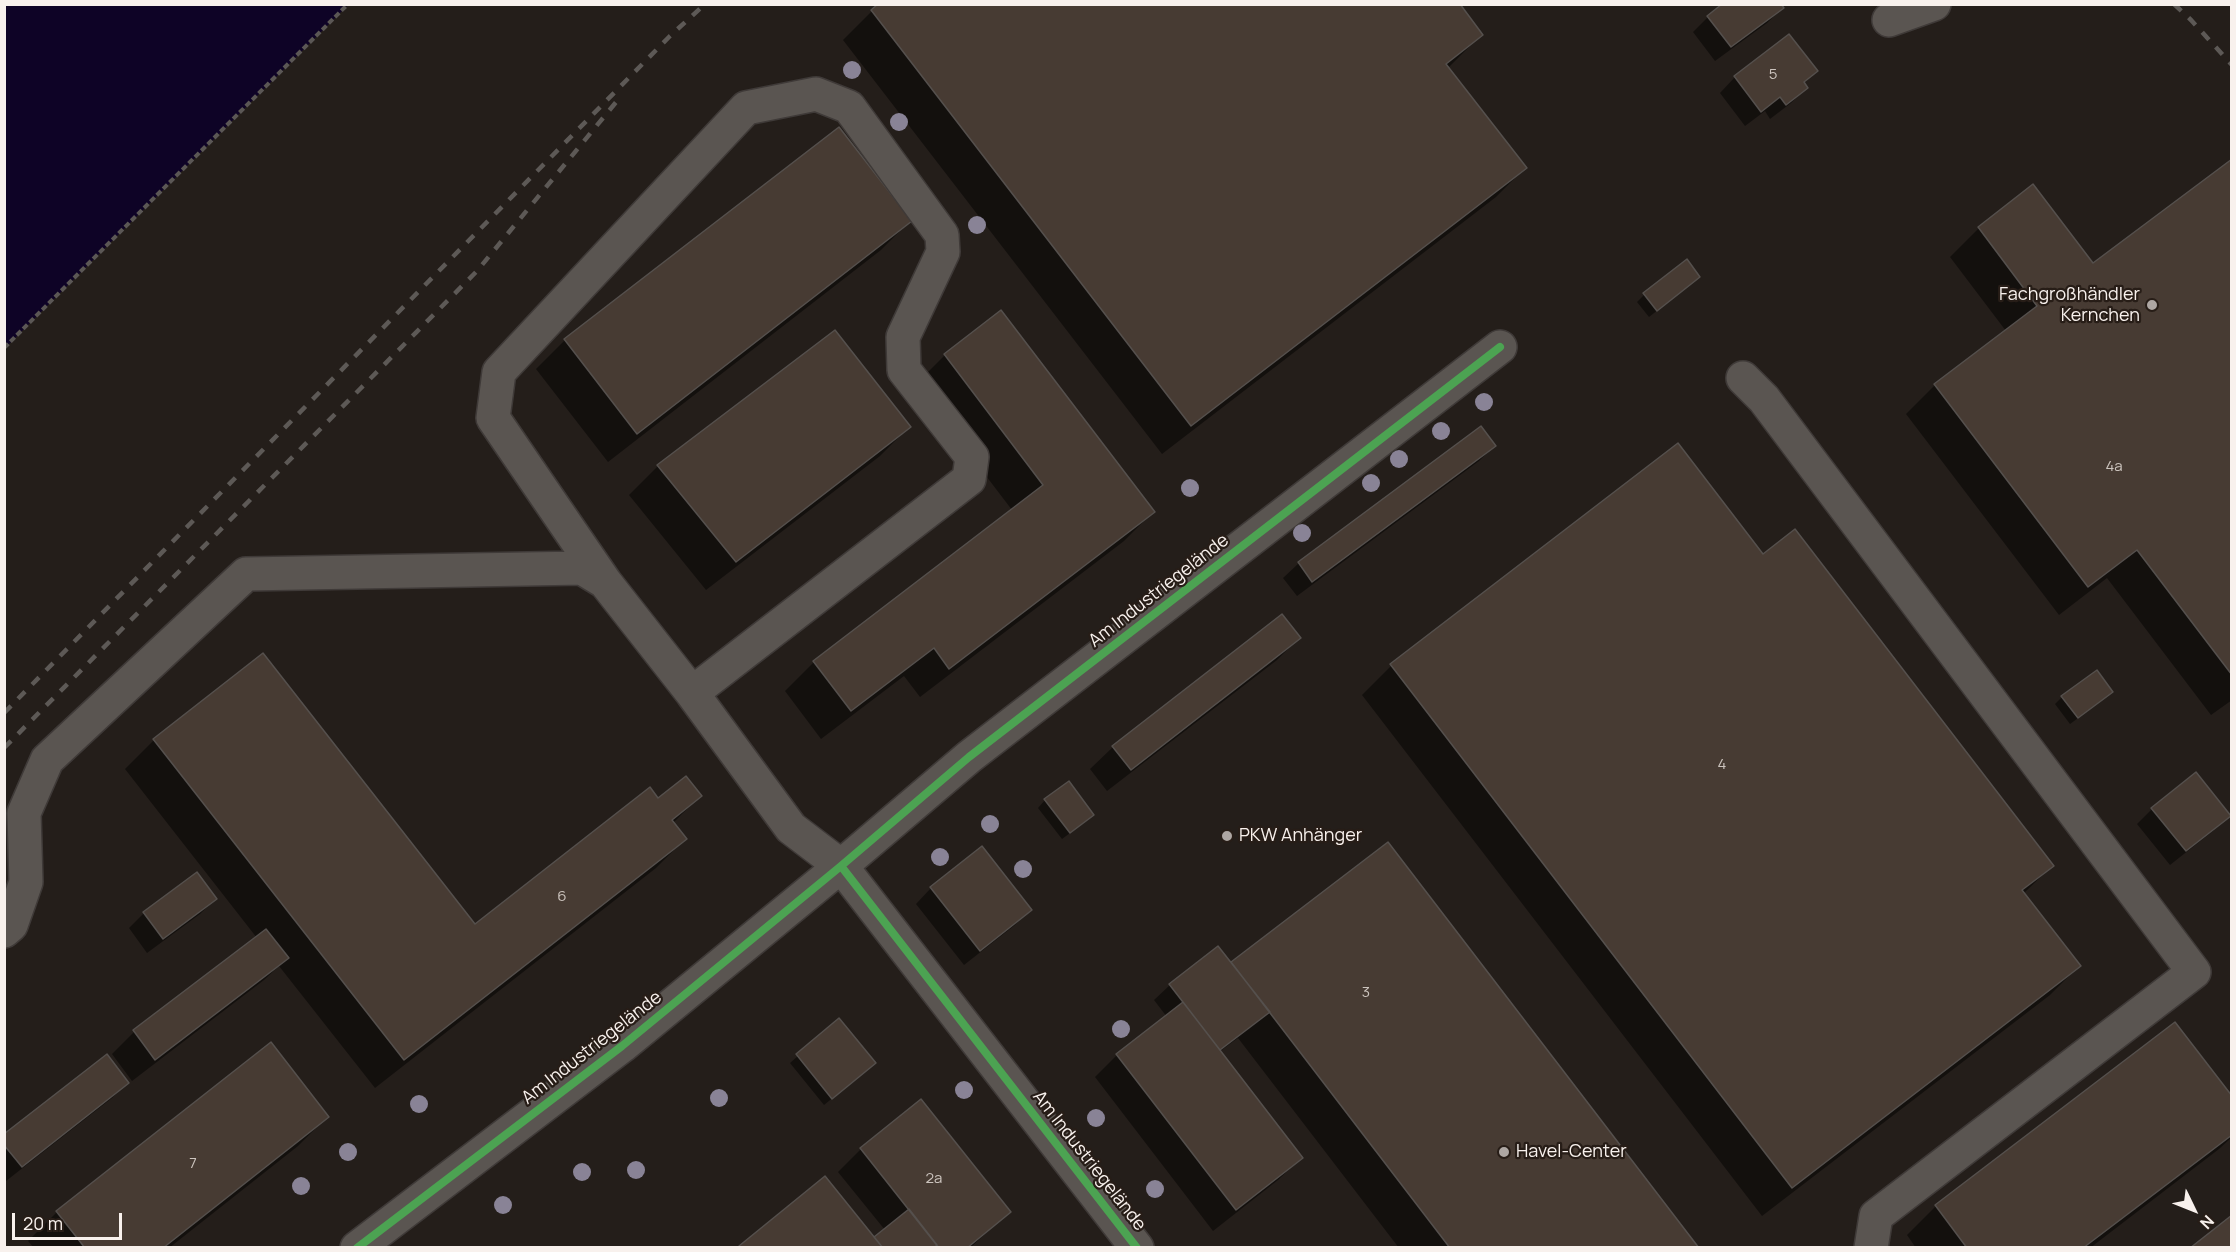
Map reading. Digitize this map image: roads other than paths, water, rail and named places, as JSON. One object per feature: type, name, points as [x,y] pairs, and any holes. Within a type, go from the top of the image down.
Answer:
[{"type":"street","points":[[1889,20],[1934,4]]},
{"type":"street","points":[[692,693],[969,479],[972,457],[904,370],[903,337],[943,252],[942,235],[849,107],[816,94],[747,108],[499,372],[493,417],[605,582],[692,693],[791,828],[841,866]]},
{"type":"street","name":"Am Industriegelände","points":[[365,1245],[622,1046],[841,866],[969,757],[1500,347]]},
{"type":"street","points":[[1743,378],[1764,399],[2194,972],[1876,1216],[1871,1248]]},
{"type":"street","points":[[4,931],[11,925],[26,882],[24,813],[47,760],[246,574],[582,568],[605,582]]},
{"type":"street","name":"Am Industriegelände","points":[[841,866],[1137,1248]]},
{"type":"railway","points":[[4,713],[670,36],[705,4]]},
{"type":"railway","points":[[2174,4],[2232,65]]},
{"type":"railway","points":[[4,748],[477,271],[617,101]]},
{"type":"place","name":"Fachgroßhändler Kernchen","points":[[2152,305]]},
{"type":"place","name":"PKW Anhänger","points":[[1227,836]]},
{"type":"place","name":"Havel-Center","points":[[1504,1152]]}]
